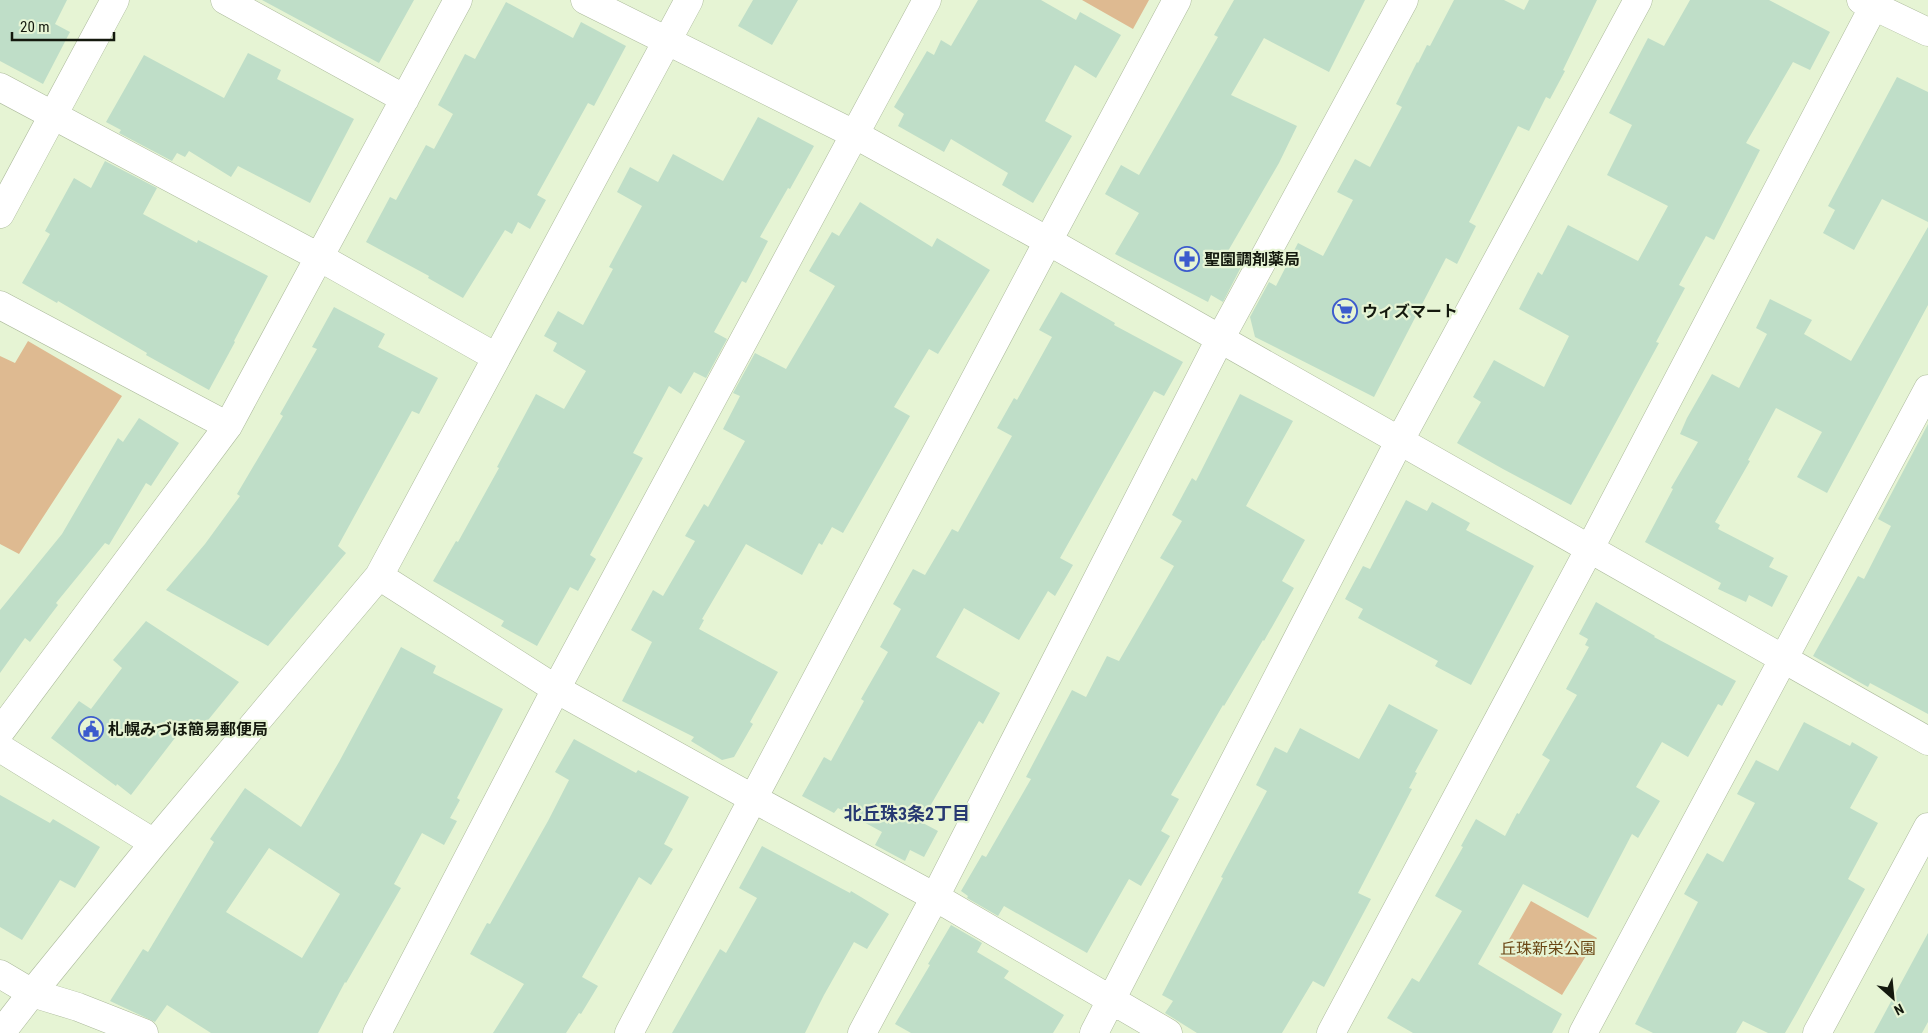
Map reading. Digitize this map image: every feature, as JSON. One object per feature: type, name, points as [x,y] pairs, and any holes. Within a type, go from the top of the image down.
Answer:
[{"type":"street","points":[[0,214],[116,0]]},
{"type":"street","points":[[225,0],[405,99]]},
{"type":"street","points":[[0,732],[228,426],[458,0]]},
{"type":"street","points":[[584,0],[854,134],[1220,338],[1928,740]]},
{"type":"street","points":[[1,1033],[154,843],[380,576],[689,0]]},
{"type":"street","points":[[377,1033],[556,689],[927,0]]},
{"type":"street","points":[[629,1033],[1177,0]]},
{"type":"street","points":[[862,1033],[935,897],[1220,338],[1404,0]]},
{"type":"street","points":[[1094,1033],[1400,440],[1638,0]]},
{"type":"street","points":[[1331,1033],[1590,548],[1871,2],[1928,32]]},
{"type":"street","points":[[0,87],[319,257],[496,357]]},
{"type":"street","points":[[0,305],[228,426]]},
{"type":"street","points":[[1584,1033],[1928,388]]},
{"type":"street","points":[[380,576],[556,689],[935,897],[1168,1033]]},
{"type":"street","points":[[0,748],[154,843]]},
{"type":"street","points":[[1817,1033],[1928,827]]},
{"type":"street","points":[[0,974],[32,993],[78,1007],[144,1033]]},
{"type":"green space","points":[[1082,0],[1149,0],[1133,29]]},
{"type":"green space","points":[[28,341],[122,396],[19,554],[0,544],[0,356],[15,363]]},
{"type":"green space","name":"丘珠新栄公園","points":[[1531,901],[1597,938],[1562,995],[1499,957]]},
{"type":"building","points":[[0,0],[67,0],[55,24],[70,32],[43,84],[0,61]]},
{"type":"building","points":[[262,0],[414,0],[379,63]]},
{"type":"building","points":[[753,0],[798,0],[772,45],[738,26]]},
{"type":"building","points":[[978,0],[1041,0],[1076,20],[1080,12],[1121,35],[1096,78],[1075,65],[1045,121],[1072,136],[1033,203],[1002,185],[1008,173],[951,139],[944,152],[898,126],[904,114],[894,107],[927,51],[934,55],[941,40],[951,46]]},
{"type":"building","points":[[1234,0],[1365,0],[1329,72],[1264,38],[1231,95],[1297,126],[1279,163],[1224,258],[1241,267],[1223,302],[1211,295],[1208,302],[1115,254],[1139,213],[1105,194],[1121,165],[1139,175],[1218,37],[1214,35]]},
{"type":"building","points":[[1454,0],[1504,0],[1524,10],[1529,0],[1597,0],[1563,70],[1565,71],[1550,99],[1546,97],[1529,131],[1518,126],[1469,222],[1476,226],[1457,264],[1446,258],[1374,397],[1255,337],[1250,317],[1269,282],[1276,286],[1298,243],[1323,256],[1353,200],[1337,192],[1355,159],[1370,167],[1402,107],[1396,104],[1417,62],[1427,45],[1430,46]]},
{"type":"building","points":[[1690,0],[1769,0],[1830,32],[1810,70],[1793,62],[1746,143],[1760,150],[1714,240],[1706,236],[1679,285],[1685,288],[1656,342],[1659,343],[1571,505],[1457,443],[1481,402],[1473,397],[1494,360],[1544,387],[1569,336],[1519,309],[1538,272],[1542,275],[1568,225],[1638,261],[1668,206],[1607,175],[1632,125],[1609,113],[1648,38],[1664,46]]},
{"type":"building","points":[[506,2],[573,38],[581,22],[626,46],[594,106],[588,103],[537,195],[546,200],[530,229],[518,222],[512,234],[505,230],[463,298],[428,278],[429,276],[366,242],[390,197],[396,200],[426,145],[434,149],[453,114],[438,105],[465,54],[475,59]]},
{"type":"building","points":[[248,53],[281,70],[277,79],[354,119],[310,203],[238,166],[231,177],[189,151],[185,157],[177,153],[172,161],[119,133],[121,130],[106,122],[144,55],[224,98]]},
{"type":"building","points":[[1897,77],[1928,92],[1928,222],[1882,199],[1854,250],[1823,233],[1835,210],[1828,206]]},
{"type":"building","points":[[758,117],[814,146],[760,237],[768,241],[746,283],[742,281],[714,332],[727,339],[706,378],[694,372],[681,394],[669,386],[633,453],[643,458],[590,555],[596,559],[578,591],[570,587],[537,646],[501,626],[504,621],[433,581],[456,541],[458,542],[499,468],[497,467],[536,394],[564,409],[586,371],[553,351],[557,343],[544,336],[558,311],[583,325],[613,269],[609,267],[642,206],[617,192],[630,167],[658,182],[673,154],[723,181]]},
{"type":"building","points":[[105,161],[157,188],[143,214],[197,243],[198,240],[268,276],[209,390],[146,355],[147,353],[58,301],[57,303],[22,283],[50,234],[45,231],[74,178],[91,188]]},
{"type":"building","points":[[860,202],[932,247],[937,238],[990,270],[938,354],[929,349],[894,407],[910,416],[843,533],[832,527],[822,545],[819,543],[802,575],[746,544],[702,619],[704,620],[699,629],[778,672],[750,722],[753,724],[734,757],[722,760],[691,741],[694,737],[622,701],[652,642],[631,630],[653,590],[663,596],[695,541],[685,536],[704,504],[708,507],[745,441],[723,429],[740,396],[733,393],[755,353],[786,369],[835,286],[809,271],[832,232],[839,236]]},
{"type":"building","points":[[1928,227],[1928,305],[1827,493],[1797,477],[1822,432],[1776,408],[1748,460],[1750,461],[1715,522],[1720,525],[1718,529],[1774,558],[1769,567],[1788,576],[1772,607],[1749,595],[1746,602],[1718,589],[1721,583],[1645,542],[1673,489],[1671,488],[1698,442],[1680,434],[1687,418],[1712,374],[1739,388],[1767,334],[1756,328],[1770,299],[1812,320],[1804,334],[1851,361]]},
{"type":"building","points":[[1061,292],[1115,323],[1114,325],[1183,362],[1164,396],[1154,391],[1060,558],[1073,565],[1055,596],[1048,591],[1019,640],[964,608],[936,657],[1000,693],[983,724],[979,721],[921,822],[938,831],[924,857],[910,850],[905,861],[875,845],[882,832],[838,808],[834,813],[802,796],[824,757],[831,761],[864,701],[861,699],[888,652],[880,647],[901,609],[893,604],[913,569],[925,575],[952,529],[958,532],[1012,436],[997,428],[1014,398],[1017,400],[1052,337],[1039,330]]},
{"type":"building","points":[[334,307],[385,334],[378,347],[438,378],[419,414],[412,411],[338,546],[346,553],[268,646],[166,590],[205,544],[240,496],[237,494],[283,416],[280,414],[317,349],[312,347]]},
{"type":"building","points":[[1240,394],[1293,421],[1246,506],[1305,540],[1282,581],[1294,588],[1171,795],[1179,799],[1161,831],[1170,836],[1141,886],[1129,879],[1087,953],[1004,906],[998,916],[967,898],[968,896],[961,891],[982,855],[986,857],[1031,779],[1026,777],[1072,690],[1086,697],[1107,656],[1119,661],[1174,566],[1160,558],[1182,521],[1172,515],[1192,478],[1196,481]]},
{"type":"building","points":[[139,418],[179,443],[151,486],[146,483],[109,545],[105,543],[56,603],[58,605],[30,642],[25,638],[0,673],[0,610],[62,534],[118,438],[123,442]]},
{"type":"building","points":[[1928,424],[1928,714],[1870,683],[1868,687],[1813,656],[1858,576],[1864,579],[1891,526],[1878,519]]},
{"type":"building","points":[[1406,500],[1427,511],[1432,502],[1470,523],[1466,530],[1534,566],[1471,685],[1435,666],[1438,661],[1358,618],[1363,609],[1345,599],[1363,566],[1370,569]]},
{"type":"building","points":[[1596,602],[1654,637],[1736,681],[1722,706],[1718,704],[1688,757],[1662,742],[1636,787],[1660,801],[1638,838],[1632,834],[1588,918],[1523,884],[1478,964],[1562,1014],[1552,1033],[1413,1033],[1387,1018],[1412,978],[1419,982],[1462,911],[1435,896],[1463,847],[1461,846],[1476,819],[1505,836],[1550,760],[1542,755],[1577,695],[1566,689],[1589,647],[1585,645],[1588,639],[1579,634]]},
{"type":"building","points":[[146,621],[239,682],[200,730],[188,721],[131,795],[51,738],[79,701],[91,709],[122,668],[113,660]]},
{"type":"building","points":[[401,647],[436,666],[433,673],[503,709],[457,798],[460,800],[450,818],[457,821],[444,845],[422,833],[394,884],[401,888],[345,982],[318,1033],[211,1033],[167,1005],[155,1022],[110,1001],[143,949],[148,952],[214,842],[210,839],[245,788],[301,827],[339,762]],"holes":[[[269,848],[340,894],[302,958],[226,912]]]},
{"type":"building","points":[[1389,704],[1438,730],[1415,772],[1417,773],[1409,788],[1412,789],[1358,893],[1371,899],[1324,987],[1313,981],[1282,1033],[1197,1033],[1165,1013],[1173,1001],[1162,995],[1223,878],[1221,877],[1267,791],[1256,785],[1275,747],[1287,753],[1300,728],[1359,759]]},
{"type":"building","points":[[1804,722],[1850,746],[1852,742],[1878,757],[1850,808],[1878,823],[1848,879],[1865,889],[1796,1014],[1785,1033],[1768,1033],[1743,1021],[1736,1033],[1653,1033],[1635,1024],[1698,902],[1684,894],[1707,853],[1723,862],[1755,803],[1737,794],[1756,760],[1778,771]]},
{"type":"building","points":[[574,739],[636,773],[638,770],[689,797],[664,844],[673,849],[651,885],[639,877],[582,977],[598,986],[581,1014],[579,1013],[566,1033],[493,1033],[524,984],[470,954],[487,923],[490,924],[569,780],[555,772]]},
{"type":"building","points":[[0,795],[50,823],[53,819],[100,847],[75,888],[60,880],[22,940],[0,927]]},
{"type":"building","points":[[762,846],[850,893],[851,891],[889,914],[867,949],[854,942],[805,1033],[672,1033],[720,949],[726,953],[757,898],[739,888]]},
{"type":"building","points":[[951,925],[982,943],[977,952],[1009,971],[1004,978],[1064,1015],[1053,1033],[911,1033],[895,1024]]},
{"type":"building","points":[[1928,933],[1928,1022],[1922,1033],[1874,1033]]},
{"type":"place","name":"聖園調剤薬局","points":[[1187,259]]},
{"type":"place","name":"ウィズマート","points":[[1345,311]]},
{"type":"place","name":"札幌みづほ簡易郵便局","points":[[91,729]]},
{"type":"district","name":"北丘珠3条2丁目","points":[[907,814]]}]
